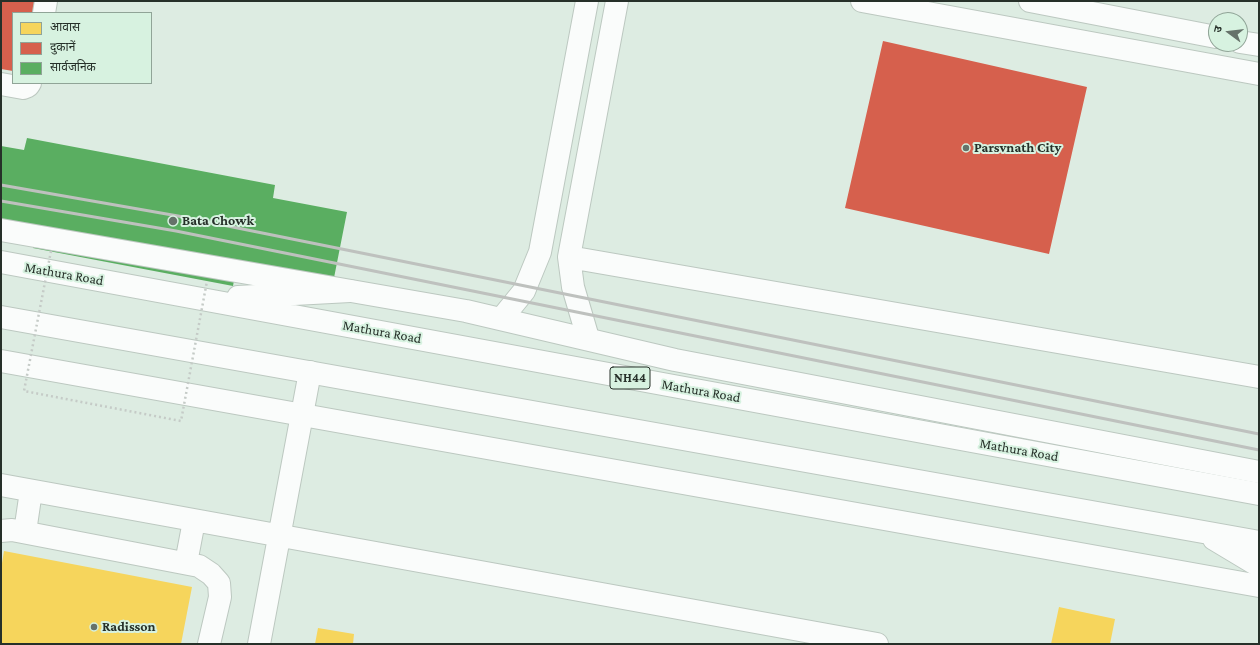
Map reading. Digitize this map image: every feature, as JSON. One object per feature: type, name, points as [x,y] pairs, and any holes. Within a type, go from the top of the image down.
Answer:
[{"type":"main road","points":[[44,12],[46,1]]},
{"type":"main road","points":[[502,318],[524,291],[540,252],[587,1]]},
{"type":"main road","points":[[588,338],[573,287],[569,257],[617,1]]},
{"type":"main road","points":[[862,1],[1259,74]]},
{"type":"main road","points":[[1030,1],[1208,35]]},
{"type":"main road","points":[[1248,43],[1259,45]]},
{"type":"main road","points":[[1,84],[23,88],[29,84]]},
{"type":"main road","points":[[1,230],[502,318],[675,360],[1259,472]]},
{"type":"main road","points":[[569,257],[1259,377]]},
{"type":"main road","name":"Mathura Road","points":[[1,262],[204,290],[1259,494]]},
{"type":"main road","points":[[204,290],[350,291]]},
{"type":"main road","points":[[1,317],[1259,542]]},
{"type":"main road","points":[[1,361],[1259,586]]},
{"type":"main road","points":[[259,644],[310,372]]},
{"type":"main road","points":[[1,485],[877,644]]},
{"type":"main road","points":[[25,532],[31,490]]},
{"type":"main road","points":[[186,563],[194,520]]},
{"type":"main road","points":[[1,531],[12,530],[25,532],[199,566],[212,574],[219,583],[220,597],[209,644]]},
{"type":"main road","points":[[1203,532],[1259,566]]},
{"type":"path","points":[[51,251],[24,392],[181,421],[204,290]]},
{"type":"building: आवास","points":[[4,551],[192,587],[181,644],[1,644],[1,569]]},
{"type":"building: आवास","points":[[1059,607],[1115,619],[1110,644],[1051,644]]},
{"type":"building: आवास","points":[[318,628],[354,634],[353,644],[315,644]]},
{"type":"building: दुकानें","points":[[1,1],[44,1],[41,12],[12,12],[12,71],[1,69]]},
{"type":"building: दुकानें","name":"Parsvnath City","points":[[883,41],[1087,87],[1049,254],[845,208]]},
{"type":"building: सार्वजनिक","name":"Bata Chowk","points":[[27,138],[275,185],[273,198],[347,212],[331,293],[235,275],[233,286],[33,248],[35,237],[1,230],[1,146],[24,150]]},
{"type":"railway","points":[[1,185],[178,216],[1259,434]]},
{"type":"railway","points":[[1,201],[176,231],[1259,450]]},
{"type":"place","name":"Parsvnath City","points":[[966,148]]},
{"type":"place","name":"Bata Chowk","points":[[173,221]]},
{"type":"place","name":"Radisson","points":[[94,627]]}]
